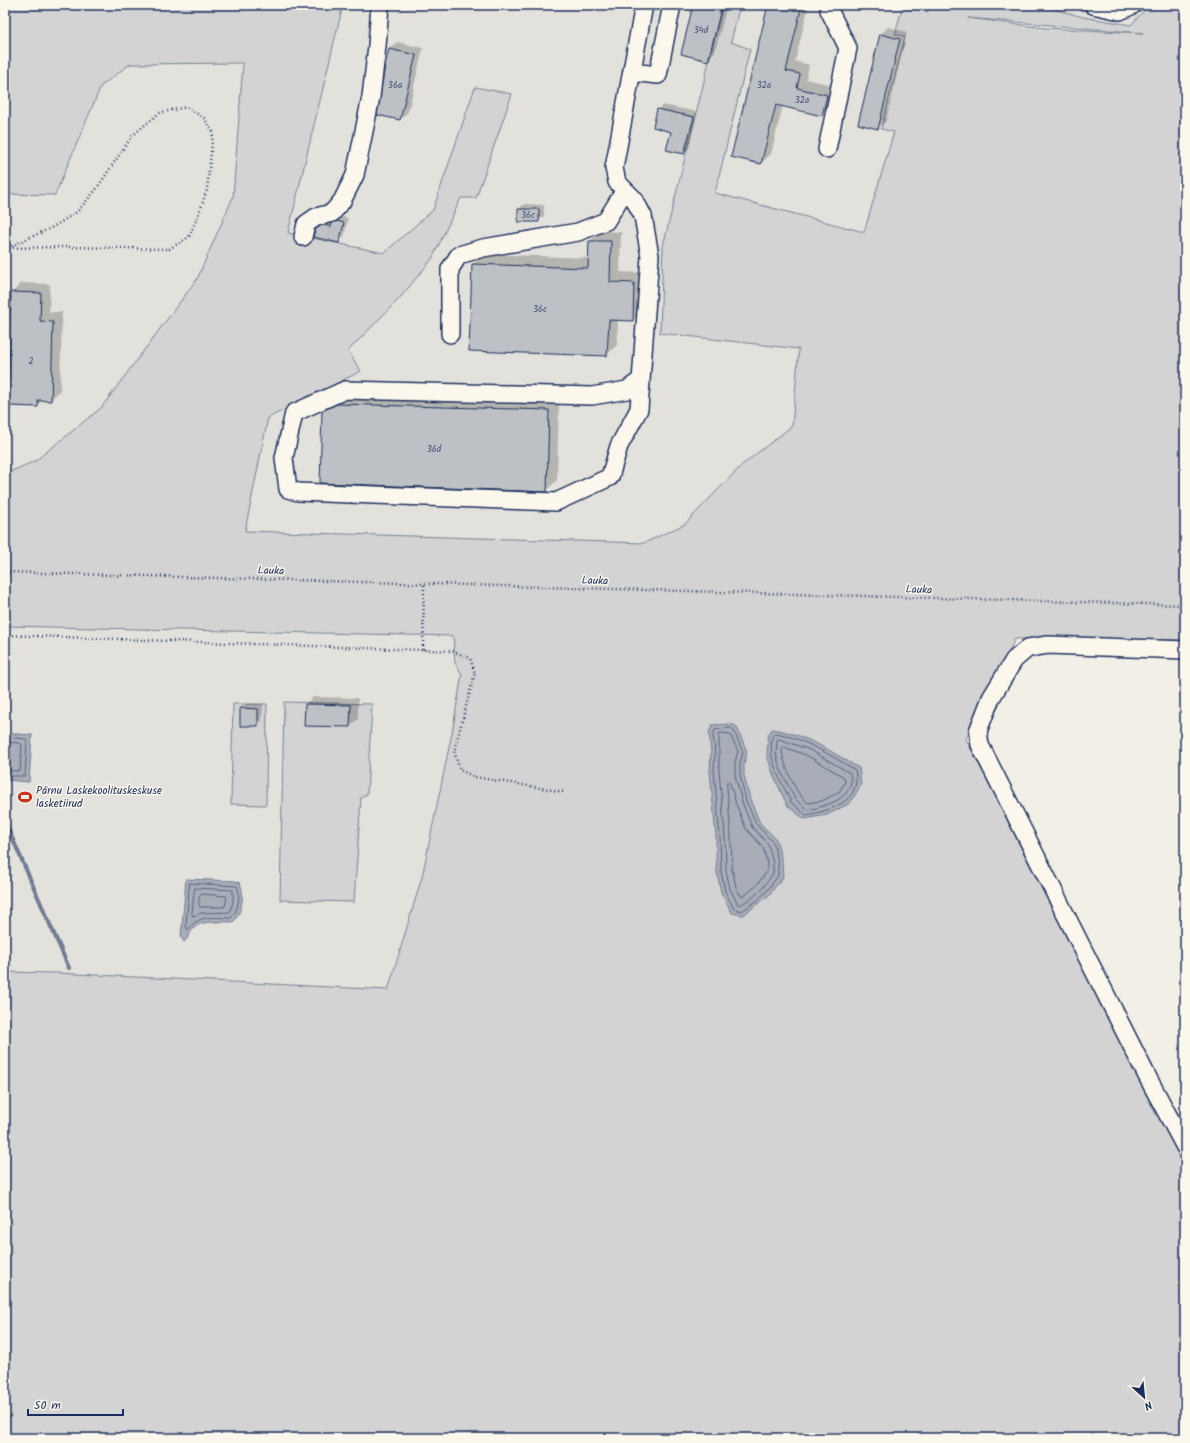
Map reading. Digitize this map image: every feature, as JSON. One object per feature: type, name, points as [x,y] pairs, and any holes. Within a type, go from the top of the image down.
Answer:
[{"type":"lane","points":[[303,237],[306,224],[316,217],[332,214],[342,201],[355,175],[371,97],[380,5]]},
{"type":"lane","points":[[641,380],[628,390],[592,396],[345,390],[294,413],[284,458],[288,489],[298,492],[556,502],[610,477],[619,446],[639,409],[650,256],[643,216],[634,199],[617,182],[614,168],[644,5]]},
{"type":"lane","points":[[632,71],[658,75],[672,5]]},
{"type":"lane","points":[[827,149],[848,48],[829,10],[830,5]]},
{"type":"lane","points":[[1093,5],[1120,11],[1133,5]]},
{"type":"lane","points":[[450,334],[450,269],[459,255],[483,248],[578,232],[606,221],[625,190]]},
{"type":"lane","points":[[1185,650],[1048,645],[1028,648],[1014,660],[991,698],[978,731],[980,745],[1147,1076],[1185,1147]]},
{"type":"path","points":[[186,107],[204,118],[213,132],[207,190],[199,213],[189,237],[169,249],[67,247],[6,248],[53,227],[77,212],[95,191],[132,136],[159,113],[186,107]]},
{"type":"path","name":"Lauka","points":[[5,572],[1185,605]]},
{"type":"path","points":[[423,650],[424,584]]},
{"type":"path","points":[[5,635],[452,651],[470,658],[475,673],[454,750],[460,770],[475,778],[564,792]]},
{"type":"shaded area","points":[[5,5],[1185,5],[868,267],[660,333],[799,349],[790,452],[649,1060],[57,973],[5,972]]},
{"type":"shaded area","points":[[5,5],[343,5],[288,233],[384,253],[433,210],[475,87],[512,94],[476,198],[461,198],[432,259],[399,299],[348,351],[361,371],[268,418],[245,531],[644,543],[685,524],[742,465],[792,426],[799,349],[660,333],[663,246],[723,5],[740,5],[731,42],[750,49],[715,193],[864,232],[894,132],[881,129],[905,37],[895,34],[903,5],[927,12],[929,5],[1039,5],[1083,17],[1131,25],[1149,5],[1185,5],[1185,640],[1015,639],[966,739],[1185,1158],[1185,1438],[5,1438],[5,972],[57,973],[388,990],[422,877],[452,733],[462,674],[455,663],[453,636],[5,626],[5,474],[35,461],[101,408],[197,279],[233,197],[243,63],[130,64],[101,86],[55,195],[5,194]],"holes":[[[968,18],[1143,33],[1045,28]]]},
{"type":"shaded area","points":[[284,702],[372,704],[367,794],[361,798],[354,902],[280,900]]},
{"type":"shaded area","points":[[233,704],[267,704],[266,805],[231,804]]},
{"type":"water","points":[[732,724],[737,727],[747,752],[744,764],[744,775],[750,799],[760,823],[776,839],[782,861],[783,877],[768,896],[743,915],[732,913],[721,892],[717,872],[716,837],[710,771],[711,753],[709,733],[712,725]]},
{"type":"water","points":[[772,729],[784,731],[806,739],[859,768],[861,785],[850,803],[827,815],[804,819],[787,805],[773,774],[767,755],[768,736]]},
{"type":"water","points":[[5,733],[32,735],[29,782],[5,780]]},
{"type":"water","points":[[186,879],[235,881],[240,883],[242,887],[242,903],[239,914],[233,922],[213,922],[198,925],[193,929],[184,942],[181,937]]},
{"type":"building","points":[[693,5],[722,5],[708,61],[681,54]]},
{"type":"building","points":[[768,5],[802,5],[786,71],[800,74],[797,88],[827,95],[822,116],[776,105],[761,164],[731,157]]},
{"type":"building","points":[[880,34],[900,39],[878,129],[858,124]]},
{"type":"building","points":[[389,49],[416,55],[400,120],[377,115]]},
{"type":"building","points":[[657,109],[694,117],[684,154],[666,150],[671,132],[653,127]]},
{"type":"building","points":[[518,209],[539,209],[539,222],[518,222]]},
{"type":"building","points":[[337,221],[344,223],[339,243],[313,237],[315,230],[320,226],[324,225],[331,227],[332,223]]},
{"type":"building","points":[[589,241],[611,241],[610,282],[634,283],[633,321],[609,320],[607,356],[469,351],[472,264],[588,268]]},
{"type":"building","points":[[11,292],[41,293],[40,321],[53,322],[51,401],[38,400],[38,407],[8,406]]},
{"type":"building","points":[[337,404],[549,410],[547,492],[320,483],[322,411]]},
{"type":"building","points":[[305,704],[351,705],[350,727],[304,726]]},
{"type":"building","points":[[240,708],[258,709],[258,726],[240,726]]},
{"type":"waterway","points":[[5,57],[7,5]]},
{"type":"waterway","points":[[7,826],[69,968]]},
{"type":"place","name":"Pärnu Laskekoolituskeskuse lasketiirud","points":[[25,797]]}]
